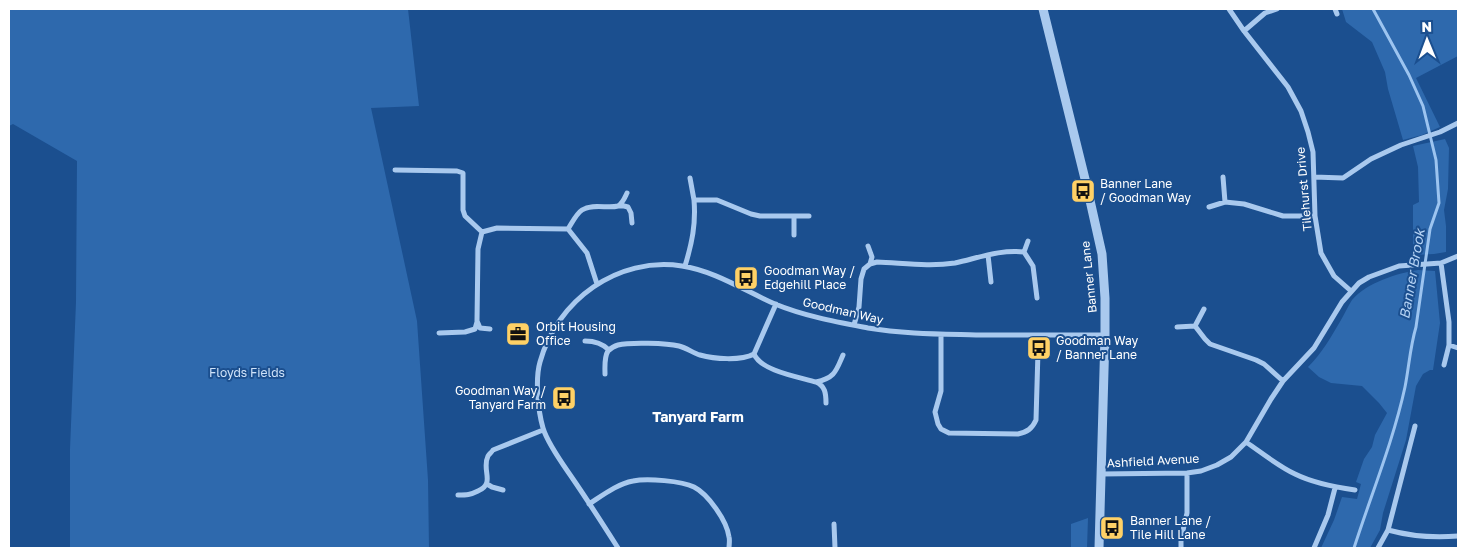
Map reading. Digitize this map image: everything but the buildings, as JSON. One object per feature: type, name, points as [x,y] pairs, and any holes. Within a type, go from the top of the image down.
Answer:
[{"type":"street","name":"Banner Lane","points":[[1044,9],[1102,254],[1106,298],[1099,548]]},
{"type":"street","name":"Tilehurst Drive","points":[[1228,9],[1288,87],[1300,111],[1313,152],[1316,216],[1321,253],[1334,276],[1351,291]]},
{"type":"street","points":[[1244,31],[1265,13],[1277,9]]},
{"type":"street","points":[[1314,177],[1343,178],[1371,159],[1458,123]]},
{"type":"street","points":[[395,170],[457,171],[463,173],[465,216],[482,232]]},
{"type":"street","points":[[1223,177],[1226,202]]},
{"type":"street","points":[[685,266],[693,237],[695,212],[690,178]]},
{"type":"street","points":[[617,206],[622,202],[627,193]]},
{"type":"street","points":[[694,200],[717,200],[760,216],[809,216]]},
{"type":"street","points":[[1209,206],[1226,202],[1244,204],[1283,216],[1316,216]]},
{"type":"street","points":[[568,229],[577,214],[592,206],[628,207],[632,223]]},
{"type":"street","points":[[794,216],[794,235]]},
{"type":"street","points":[[482,232],[497,228],[568,229]]},
{"type":"street","points":[[568,229],[587,253],[597,284]]},
{"type":"street","points":[[439,333],[465,332],[475,329],[477,321],[478,249],[482,232]]},
{"type":"street","points":[[1024,252],[1028,241]]},
{"type":"street","points":[[868,246],[872,257],[870,264]]},
{"type":"street","points":[[854,325],[859,307],[860,279],[864,269],[870,264],[884,262],[922,266],[954,263],[1011,250],[1024,252],[1033,266],[1037,298]]},
{"type":"street","points":[[988,255],[991,282]]},
{"type":"street","name":"Ashfield Avenue","points":[[1101,474],[1201,471],[1231,457],[1246,442],[1271,399],[1284,381],[1314,348],[1342,302],[1360,283],[1370,277],[1399,266],[1438,263],[1458,256]]},
{"type":"street","points":[[1438,263],[1449,322],[1449,345],[1444,365]]},
{"type":"street","name":"Goodman Way","points":[[618,548],[563,464],[544,430],[538,397],[540,363],[548,340],[563,314],[579,298],[610,277],[633,268],[657,265],[685,266],[704,272],[776,304],[819,317],[886,331],[942,335],[1105,335]]},
{"type":"street","points":[[605,374],[606,354],[616,346],[624,344],[673,344],[703,356],[715,358],[748,357],[754,354],[776,304]]},
{"type":"street","points":[[1195,326],[1204,309]]},
{"type":"street","points":[[477,321],[480,328],[490,329]]},
{"type":"street","points":[[1195,326],[1210,344],[1256,360],[1264,364],[1284,381]]},
{"type":"street","points":[[1177,327],[1195,326]]},
{"type":"street","points":[[942,335],[941,391],[936,412],[941,429],[949,433],[1018,434],[1026,432],[1033,426],[1036,420],[1038,351]]},
{"type":"street","points":[[585,341],[606,346],[609,350]]},
{"type":"street","points":[[1449,345],[1458,348]]},
{"type":"street","points":[[754,354],[758,361],[769,367],[821,384],[824,389],[826,403]]},
{"type":"street","points":[[816,382],[829,378],[836,370],[842,354]]},
{"type":"street","points":[[1378,548],[1388,530],[1415,426]]},
{"type":"street","points":[[458,495],[470,496],[485,487],[487,484],[486,463],[488,456],[494,450],[544,430]]},
{"type":"street","points":[[1246,442],[1294,474],[1335,488],[1354,490]]},
{"type":"street","points":[[1181,548],[1187,513],[1187,472]]},
{"type":"street","points":[[589,504],[614,488],[632,481],[649,479],[690,485],[702,492],[714,506],[726,527],[729,537],[729,548]]},
{"type":"street","points":[[487,484],[503,490]]},
{"type":"street","points":[[1314,548],[1328,515],[1335,488]]},
{"type":"street","points":[[834,524],[835,548]]},
{"type":"street","points":[[1388,530],[1440,537],[1458,536]]},
{"type":"green space","name":"Floyds Fields","points":[[9,9],[408,9],[419,106],[371,108],[417,321],[428,480],[429,548],[70,548],[70,449],[76,302],[77,161],[13,124],[9,126]]},
{"type":"green space","points":[[1342,9],[1458,9],[1458,56],[1416,78],[1440,127],[1422,135],[1403,140],[1385,72],[1372,42],[1346,22]]},
{"type":"green space","points":[[1445,139],[1449,148],[1448,189],[1444,210],[1446,252],[1413,255],[1413,205],[1419,202],[1418,167],[1413,146]]},
{"type":"green space","points":[[1418,270],[1435,271],[1440,323],[1433,370],[1423,374],[1416,386],[1406,440],[1383,513],[1380,530],[1370,548],[1321,548],[1342,497],[1357,499],[1361,484],[1356,482],[1364,459],[1372,447],[1375,435],[1387,413],[1362,386],[1331,383],[1319,377],[1308,367],[1326,345],[1352,300],[1358,294],[1383,280]]},
{"type":"green space","points":[[1088,518],[1087,548],[1071,548],[1071,524]]},
{"type":"waterway","name":"Banner Brook","points":[[1354,548],[1400,408],[1416,327],[1430,229],[1439,203],[1436,160],[1423,106],[1409,75],[1373,9]]},
{"type":"place","name":"Banner Lane / Goodman Way","points":[[1083,191]]},
{"type":"place","name":"Goodman Way / Edgehill Place","points":[[746,278]]},
{"type":"place","name":"Orbit Housing Office","points":[[518,334]]},
{"type":"place","name":"Goodman Way / Banner Lane","points":[[1039,348]]},
{"type":"place","name":"Goodman Way / Tanyard Farm","points":[[564,398]]},
{"type":"place","name":"Banner Lane / Tile Hill Lane","points":[[1112,528]]},
{"type":"district","name":"Tanyard Farm","points":[[698,417]]}]
